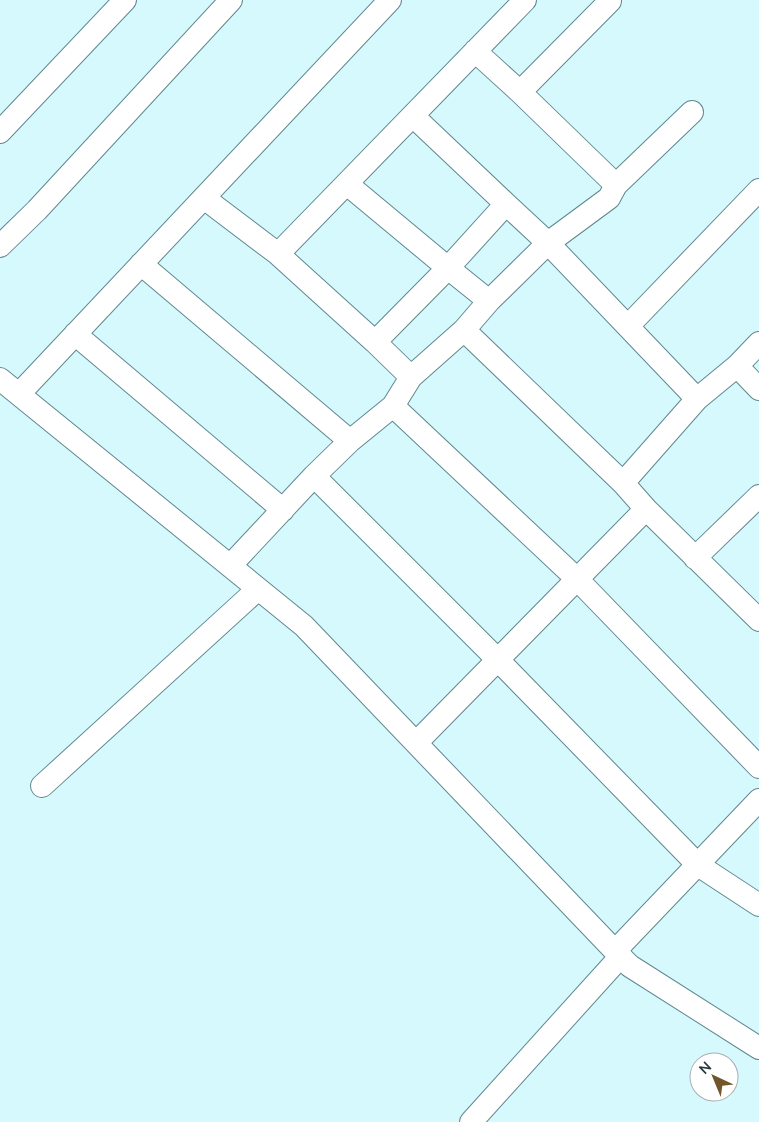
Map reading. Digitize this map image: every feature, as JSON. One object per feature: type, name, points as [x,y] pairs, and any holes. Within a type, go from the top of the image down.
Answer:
[{"type":"street","points":[[0,132],[125,0]]},
{"type":"street","points":[[0,246],[37,210],[231,0]]},
{"type":"street","points":[[19,394],[390,0]]},
{"type":"street","points":[[278,254],[525,0]]},
{"type":"street","points":[[520,92],[610,1]]},
{"type":"street","points":[[475,51],[616,185]]},
{"type":"street","points":[[230,566],[350,440],[393,406],[412,377],[464,330],[489,301],[548,243],[609,198],[616,185],[692,112]]},
{"type":"street","points":[[413,116],[548,243],[698,399]]},
{"type":"street","points":[[347,184],[489,301]]},
{"type":"street","points":[[628,326],[759,190]]},
{"type":"street","points":[[204,198],[278,254],[412,377]]},
{"type":"street","points":[[375,342],[448,268],[506,204]]},
{"type":"street","points":[[141,264],[350,440]]},
{"type":"street","points":[[464,330],[623,483],[695,558],[759,620]]},
{"type":"street","points":[[75,334],[283,510]]},
{"type":"street","points":[[623,483],[698,399],[737,366],[759,343]]},
{"type":"street","points":[[737,366],[759,389]]},
{"type":"street","points":[[0,379],[304,626],[630,966],[759,1048]]},
{"type":"street","points":[[393,406],[577,579],[759,767]]},
{"type":"street","points":[[314,476],[498,660],[698,865],[759,905]]},
{"type":"street","points":[[695,558],[759,496]]},
{"type":"street","points":[[416,743],[646,508]]},
{"type":"street","points":[[42,786],[258,589]]},
{"type":"street","points":[[471,1122],[618,954],[759,800]]}]
